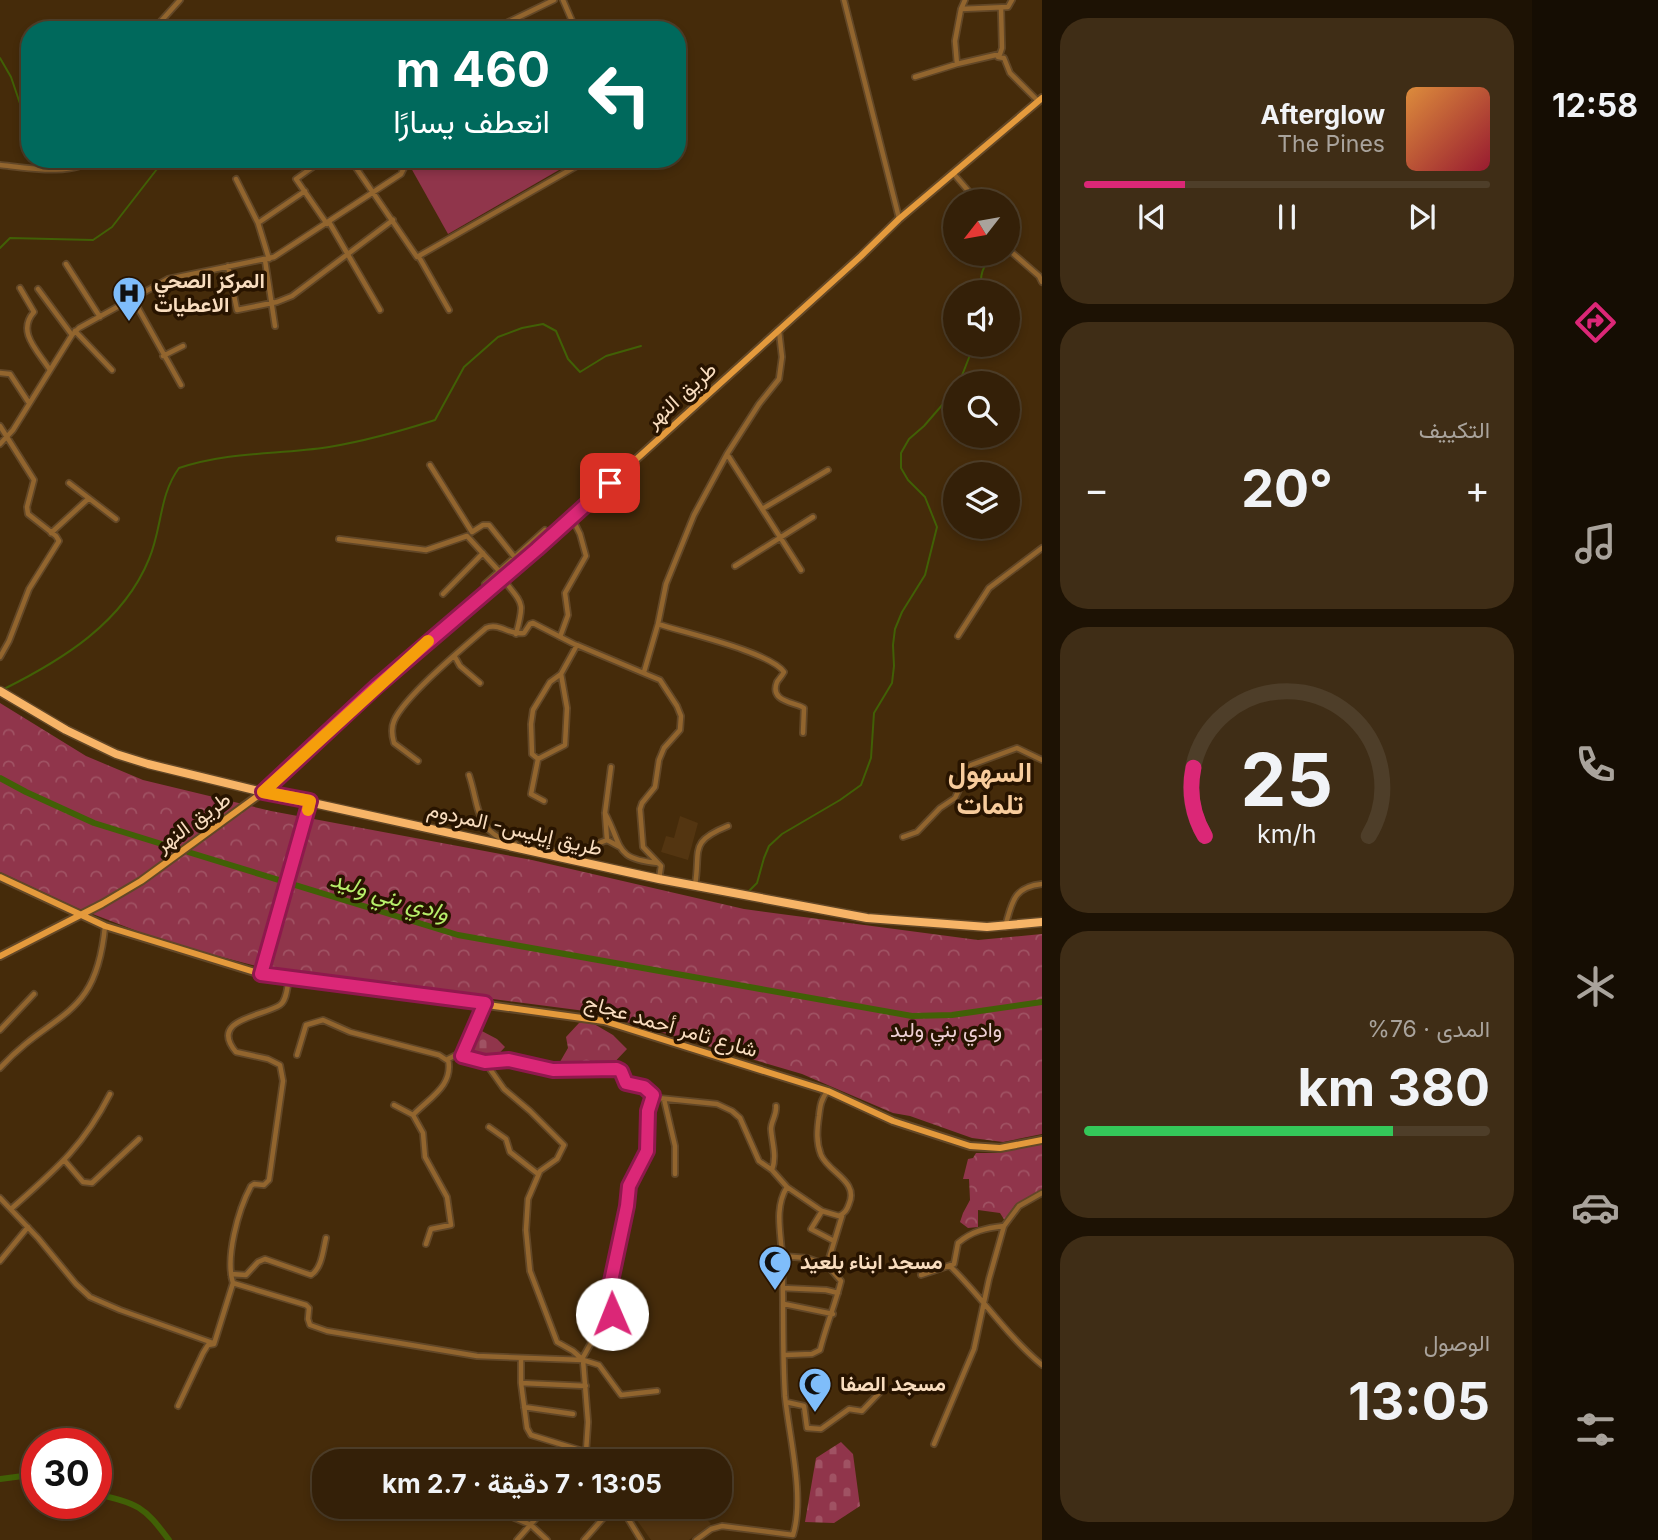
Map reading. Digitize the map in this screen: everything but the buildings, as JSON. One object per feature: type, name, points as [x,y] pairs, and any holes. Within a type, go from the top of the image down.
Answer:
[{"type":"highway","name":"طريق إيليس- المردوم","points":[[0,691],[66,730],[116,754],[263,792],[659,879],[867,918],[1004,928],[1042,922]]},
{"type":"main road","name":"طريق النهر","points":[[0,956],[103,904],[141,881],[263,792],[377,686],[572,518],[899,219],[1040,99]]},
{"type":"main road","name":"شارع ثامر أحمد عجاج","points":[[0,877],[104,926],[261,974],[604,1021],[828,1091],[893,1121],[970,1146],[1000,1148],[1042,1140]]},
{"type":"street","points":[[161,21],[180,0]]},
{"type":"street","points":[[511,21],[554,0]]},
{"type":"street","points":[[563,0],[572,21]]},
{"type":"street","points":[[844,0],[899,219]]},
{"type":"street","points":[[957,64],[955,41],[965,0]]},
{"type":"street","points":[[961,9],[1007,7],[1012,0]]},
{"type":"street","points":[[915,77],[995,56],[1002,51],[1001,8]]},
{"type":"street","points":[[995,56],[1004,58],[1010,74],[1040,99]]},
{"type":"street","points":[[0,165],[21,167]]},
{"type":"street","points":[[27,168],[75,168]]},
{"type":"street","points":[[311,168],[296,179],[328,223],[380,310]]},
{"type":"street","points":[[357,168],[414,255],[419,257],[449,310]]},
{"type":"street","points":[[0,444],[7,438],[74,333],[167,279],[267,259],[328,223],[403,172],[404,168]]},
{"type":"street","points":[[419,257],[573,168]]},
{"type":"street","points":[[953,173],[967,189]]},
{"type":"street","points":[[236,179],[258,223],[267,259],[275,326]]},
{"type":"street","points":[[258,223],[304,191]]},
{"type":"street","points":[[228,266],[237,310],[272,304],[292,296],[393,220]]},
{"type":"street","points":[[1020,259],[1041,277]]},
{"type":"street","points":[[66,264],[100,317]]},
{"type":"street","points":[[20,288],[34,312],[27,320],[26,331],[50,370]]},
{"type":"street","points":[[38,289],[74,333],[112,370]]},
{"type":"street","points":[[133,299],[181,385]]},
{"type":"street","points":[[645,672],[669,574],[694,515],[727,454],[759,404],[779,379],[782,357],[779,331]]},
{"type":"street","points":[[163,356],[184,346]]},
{"type":"street","points":[[0,373],[10,374],[29,403]]},
{"type":"street","points":[[0,426],[34,480],[27,507],[28,514],[58,538],[58,544],[29,589],[0,657]]},
{"type":"street","points":[[727,454],[801,570]]},
{"type":"street","points":[[430,465],[483,554],[499,571]]},
{"type":"street","points":[[762,509],[828,470]]},
{"type":"street","points":[[68,483],[116,519]]},
{"type":"street","points":[[51,533],[88,499]]},
{"type":"street","points":[[735,566],[813,517]]},
{"type":"street","points":[[560,638],[568,615],[565,593],[586,556],[572,518]]},
{"type":"street","points":[[339,539],[426,550],[470,534],[483,525],[489,525],[520,564]]},
{"type":"street","points":[[485,584],[545,530]]},
{"type":"street","points":[[958,636],[989,588],[1042,548]]},
{"type":"street","points":[[443,594],[483,554]]},
{"type":"street","points":[[502,578],[523,610],[516,634]]},
{"type":"street","points":[[418,761],[394,743],[394,721],[421,688],[489,627],[495,626],[516,634],[524,633],[533,623],[560,638],[645,672],[664,684],[677,706],[681,722],[680,730],[664,748],[654,787],[640,809],[641,842],[645,850],[659,863],[662,870],[659,879]]},
{"type":"street","points":[[658,624],[762,656],[781,668],[784,672],[777,683],[778,696],[782,700],[802,705],[803,733]]},
{"type":"street","points":[[538,760],[531,754],[531,716],[550,682],[561,674],[577,645]]},
{"type":"street","points":[[455,657],[460,666],[480,683]]},
{"type":"street","points":[[538,760],[565,746],[567,708],[561,674]]},
{"type":"street","points":[[903,837],[918,832],[940,808],[956,798],[971,765],[1017,748],[1042,760]]},
{"type":"street","points":[[538,760],[531,794],[544,801]]},
{"type":"street","points":[[607,840],[605,813],[611,767]]},
{"type":"street","points":[[468,775],[476,796],[476,810],[498,839],[531,849],[573,853],[607,840],[620,847]]},
{"type":"street","points":[[261,974],[310,801]]},
{"type":"street","points":[[605,813],[627,858],[659,863]]},
{"type":"street","points":[[695,886],[695,854],[699,845],[708,835],[728,826]]},
{"type":"street","points":[[1004,928],[1016,895],[1027,888],[1042,884]]},
{"type":"street","points":[[0,1068],[23,1046],[81,1001],[98,967],[104,926]]},
{"type":"street","points":[[104,936],[113,929]]},
{"type":"street","points":[[214,1344],[233,1283],[230,1273],[236,1224],[242,1203],[250,1186],[264,1185],[269,1180],[283,1081],[280,1065],[268,1059],[236,1052],[228,1034],[233,1026],[243,1019],[280,1005],[285,999],[289,979]]},
{"type":"street","points":[[0,1030],[34,994]]},
{"type":"street","points":[[462,1056],[485,1003]]},
{"type":"street","points":[[297,1055],[306,1025],[323,1020],[351,1032],[439,1055],[449,1061]]},
{"type":"street","points":[[413,1115],[443,1087],[448,1074],[447,1059],[452,1056],[485,1062],[509,1060],[563,1071],[617,1069],[621,1071],[626,1083],[644,1087],[653,1095],[664,1099],[718,1104],[732,1111],[740,1118],[759,1161],[772,1170],[787,1187],[822,1211],[842,1216]]},
{"type":"street","points":[[485,1062],[504,1089],[564,1145],[557,1159],[538,1174],[526,1208],[530,1271],[557,1342],[582,1359]]},
{"type":"street","points":[[827,1265],[842,1216],[852,1197],[850,1188],[823,1159],[817,1138],[823,1097],[828,1091]]},
{"type":"street","points":[[11,1209],[65,1161],[94,1125],[110,1094]]},
{"type":"street","points":[[588,1449],[589,1422],[582,1359],[601,1325],[614,1309],[610,1286],[615,1254],[627,1210],[629,1186],[647,1151],[648,1111],[653,1095]]},
{"type":"street","points":[[664,1099],[676,1146],[675,1174]]},
{"type":"street","points":[[394,1105],[413,1115],[423,1133],[425,1157],[450,1208],[451,1225],[430,1229],[426,1244]]},
{"type":"street","points":[[772,1170],[775,1156],[771,1127],[776,1116],[776,1106]]},
{"type":"street","points":[[489,1127],[506,1139],[510,1152],[538,1174]]},
{"type":"street","points":[[65,1161],[83,1182],[92,1183],[139,1139]]},
{"type":"street","points":[[696,1540],[711,1529],[722,1526],[793,1537],[798,1510],[786,1402],[779,1217],[780,1202],[787,1187]]},
{"type":"street","points":[[934,1444],[974,1349],[1004,1226],[1019,1206],[1042,1193]]},
{"type":"street","points":[[0,1198],[90,1297],[214,1344]]},
{"type":"street","points":[[822,1211],[811,1229],[834,1241]]},
{"type":"street","points":[[921,1275],[955,1262],[960,1241],[981,1229],[1004,1226]]},
{"type":"street","points":[[0,1261],[28,1227]]},
{"type":"street","points":[[230,1273],[246,1275],[258,1262],[265,1259],[311,1275],[320,1263],[326,1238]]},
{"type":"street","points":[[782,1256],[807,1258],[827,1265],[841,1281],[833,1314],[818,1352],[785,1355]]},
{"type":"street","points":[[950,1266],[1042,1365]]},
{"type":"street","points":[[233,1283],[306,1305],[309,1308],[307,1319],[310,1325],[327,1331],[477,1356],[582,1359],[598,1365],[621,1395],[657,1391]]},
{"type":"street","points":[[783,1288],[838,1293]]},
{"type":"street","points":[[784,1304],[833,1314]]},
{"type":"street","points":[[178,1406],[203,1353],[208,1345],[214,1344]]},
{"type":"street","points":[[521,1358],[521,1383],[527,1428],[531,1434],[566,1449]]},
{"type":"street","points":[[521,1383],[586,1386]]},
{"type":"street","points":[[786,1402],[804,1406],[807,1428],[821,1429],[849,1409],[862,1411],[881,1391]]},
{"type":"street","points":[[524,1407],[573,1415]]},
{"type":"street","points":[[517,1519],[531,1525],[547,1540]]},
{"type":"street","points":[[517,1540],[536,1519]]},
{"type":"street","points":[[584,1540],[602,1519]]},
{"type":"street","points":[[628,1519],[641,1540]]},
{"type":"shaded area","points":[[680,816],[698,823],[688,860],[661,852],[666,836],[674,838]]},
{"type":"shaded area","points":[[636,1519],[706,1519],[711,1524],[689,1540],[651,1540]]},
{"type":"green space","points":[[411,168],[558,168],[559,170],[448,234]]},
{"type":"green space","name":"وادي بني وليد","points":[[0,703],[86,756],[143,780],[271,811],[532,860],[744,909],[978,940],[1042,934],[1042,1134],[1003,1142],[972,1138],[910,1116],[893,1113],[802,1074],[593,1012],[275,971],[168,943],[77,908],[0,872]]},
{"type":"green space","points":[[589,1021],[613,1035],[627,1049],[608,1069],[571,1070],[557,1067],[568,1048],[566,1037],[579,1023]]},
{"type":"green space","points":[[478,1029],[497,1039],[505,1047],[493,1060],[467,1051],[471,1037]]},
{"type":"green space","points":[[1042,1144],[1042,1190],[1015,1205],[1005,1221],[1000,1213],[978,1210],[978,1227],[968,1228],[960,1222],[970,1200],[969,1179],[963,1179],[968,1159],[973,1158],[976,1153],[996,1153]]},
{"type":"green space","points":[[841,1442],[853,1454],[860,1506],[834,1523],[805,1522],[816,1458]]},
{"type":"waterway","points":[[0,58],[11,77],[21,106]]},
{"type":"waterway","points":[[0,248],[10,238],[93,240],[112,227],[159,168]]},
{"type":"waterway","points":[[981,280],[985,266]]},
{"type":"waterway","points":[[4,689],[69,652],[107,621],[124,602],[149,559],[164,501],[179,468],[236,456],[342,445],[435,420],[464,367],[498,337],[522,328],[543,324],[556,331],[568,359],[580,372],[606,356],[641,346]]},
{"type":"waterway","points":[[964,371],[969,357]]},
{"type":"waterway","points":[[748,892],[757,883],[769,846],[782,834],[861,785],[871,758],[874,713],[892,683],[895,629],[902,612],[925,575],[937,527],[925,497],[908,480],[901,468],[901,453],[909,439],[943,404]]},
{"type":"waterway","name":"وادي بني وليد","points":[[0,778],[94,823],[181,850]]},
{"type":"waterway","name":"وادي بني وليد","points":[[188,852],[458,935],[912,1016],[952,1015],[1042,1002]]},
{"type":"waterway","points":[[0,1479],[21,1476]]},
{"type":"waterway","points":[[112,1498],[131,1504],[146,1513],[169,1540]]},
{"type":"slow traffic","points":[[308,810],[310,801],[263,792],[428,641]]},
{"type":"place","name":"المركز الصحي الاعطيات","points":[[129,323]]},
{"type":"place","name":"مسجد ابناء بلعيد","points":[[775,1292]]},
{"type":"place","name":"مسجد الصفا","points":[[815,1414]]},
{"type":"district","name":"السهول تلمات","points":[[990,788]]},
{"type":"route","points":[[610,483],[377,686],[263,792],[310,801],[261,974],[485,1003],[474,1023],[462,1056],[485,1062],[509,1060],[573,1072],[617,1069],[629,1085],[647,1089],[653,1095],[648,1111],[648,1146],[627,1194],[627,1206],[610,1286],[614,1305],[612,1314]]}]
